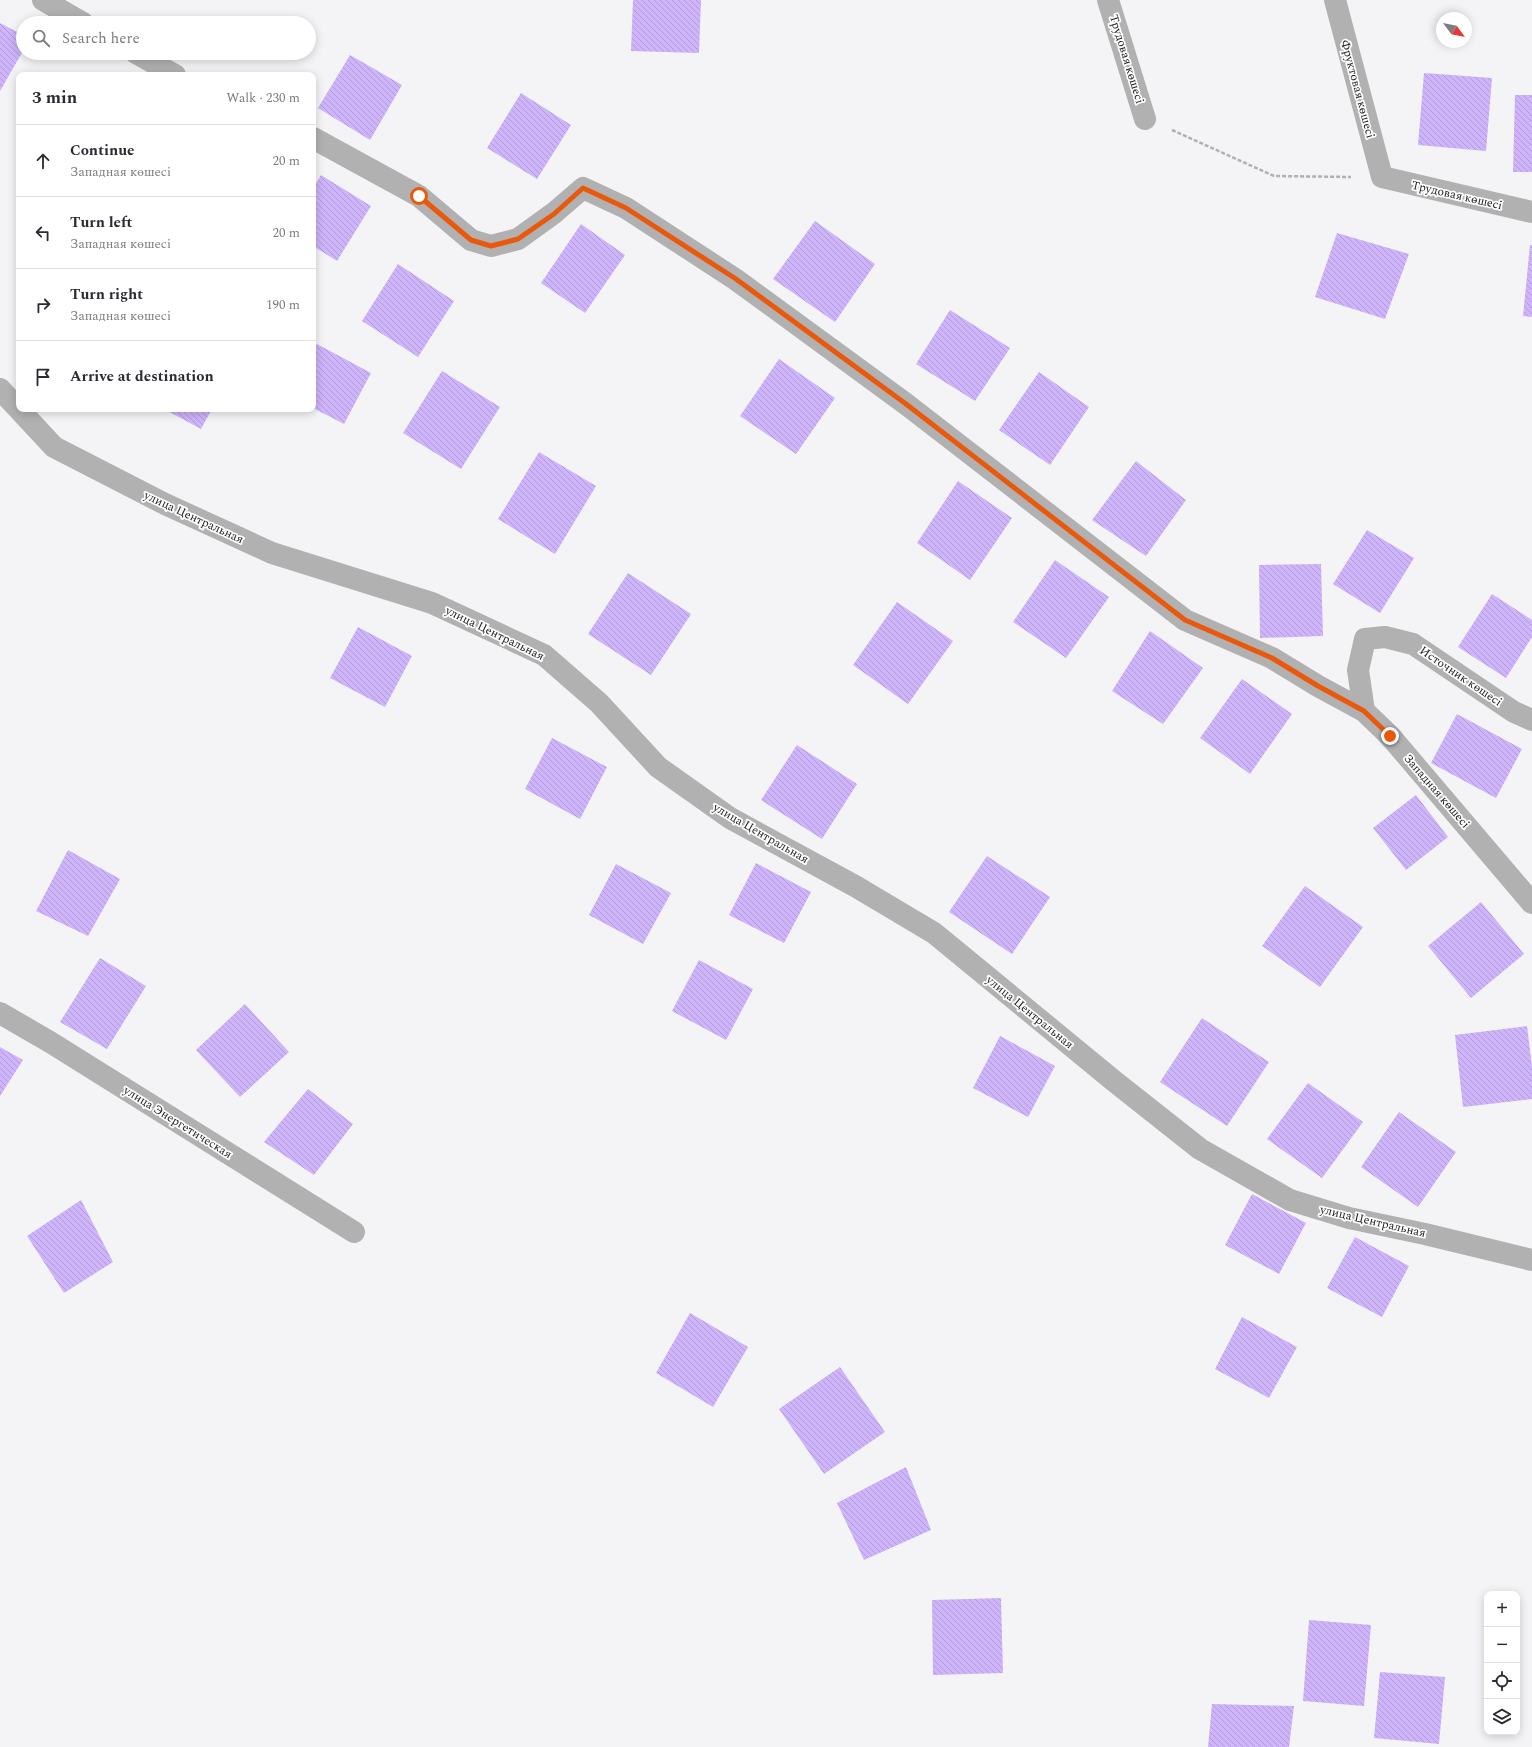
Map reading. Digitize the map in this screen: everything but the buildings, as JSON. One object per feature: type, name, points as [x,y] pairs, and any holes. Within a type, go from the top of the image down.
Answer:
[{"type":"street","points":[[43,0],[71,16]]},
{"type":"street","name":"Трудовая көшесі","points":[[1108,0],[1146,119]]},
{"type":"street","name":"Фруктовая көшесі","points":[[1335,0],[1382,177]]},
{"type":"street","points":[[148,60],[170,72]]},
{"type":"street","name":"Западная көшесі","points":[[316,140],[419,196],[471,240],[491,246],[518,239],[554,214],[583,188],[626,208],[736,279],[906,404],[1185,620],[1272,658],[1318,686],[1364,711],[1395,742],[1532,903]]},
{"type":"street","name":"Трудовая көшесі","points":[[1382,177],[1532,212]]},
{"type":"street","name":"улица Центральная","points":[[0,389],[16,406]]},
{"type":"street","name":"улица Центральная","points":[[21,412],[54,447],[165,504],[272,554],[432,603],[544,655],[599,703],[658,767],[730,818],[855,886],[934,933],[1114,1081],[1200,1149],[1290,1200],[1349,1218],[1426,1234],[1532,1260]]},
{"type":"street","name":"Источник көшесі","points":[[1364,711],[1358,670],[1365,639],[1385,637],[1413,644],[1514,712],[1532,720]]},
{"type":"street","name":"улица Энергетическая","points":[[0,1013],[50,1042],[354,1232]]},
{"type":"path","points":[[1146,119],[1274,176],[1382,177]]},
{"type":"route","points":[[419,196],[471,240],[491,246],[518,239],[554,214],[583,188],[626,208],[736,279],[906,404],[1185,620],[1272,658],[1318,686],[1364,711],[1390,736]]}]
